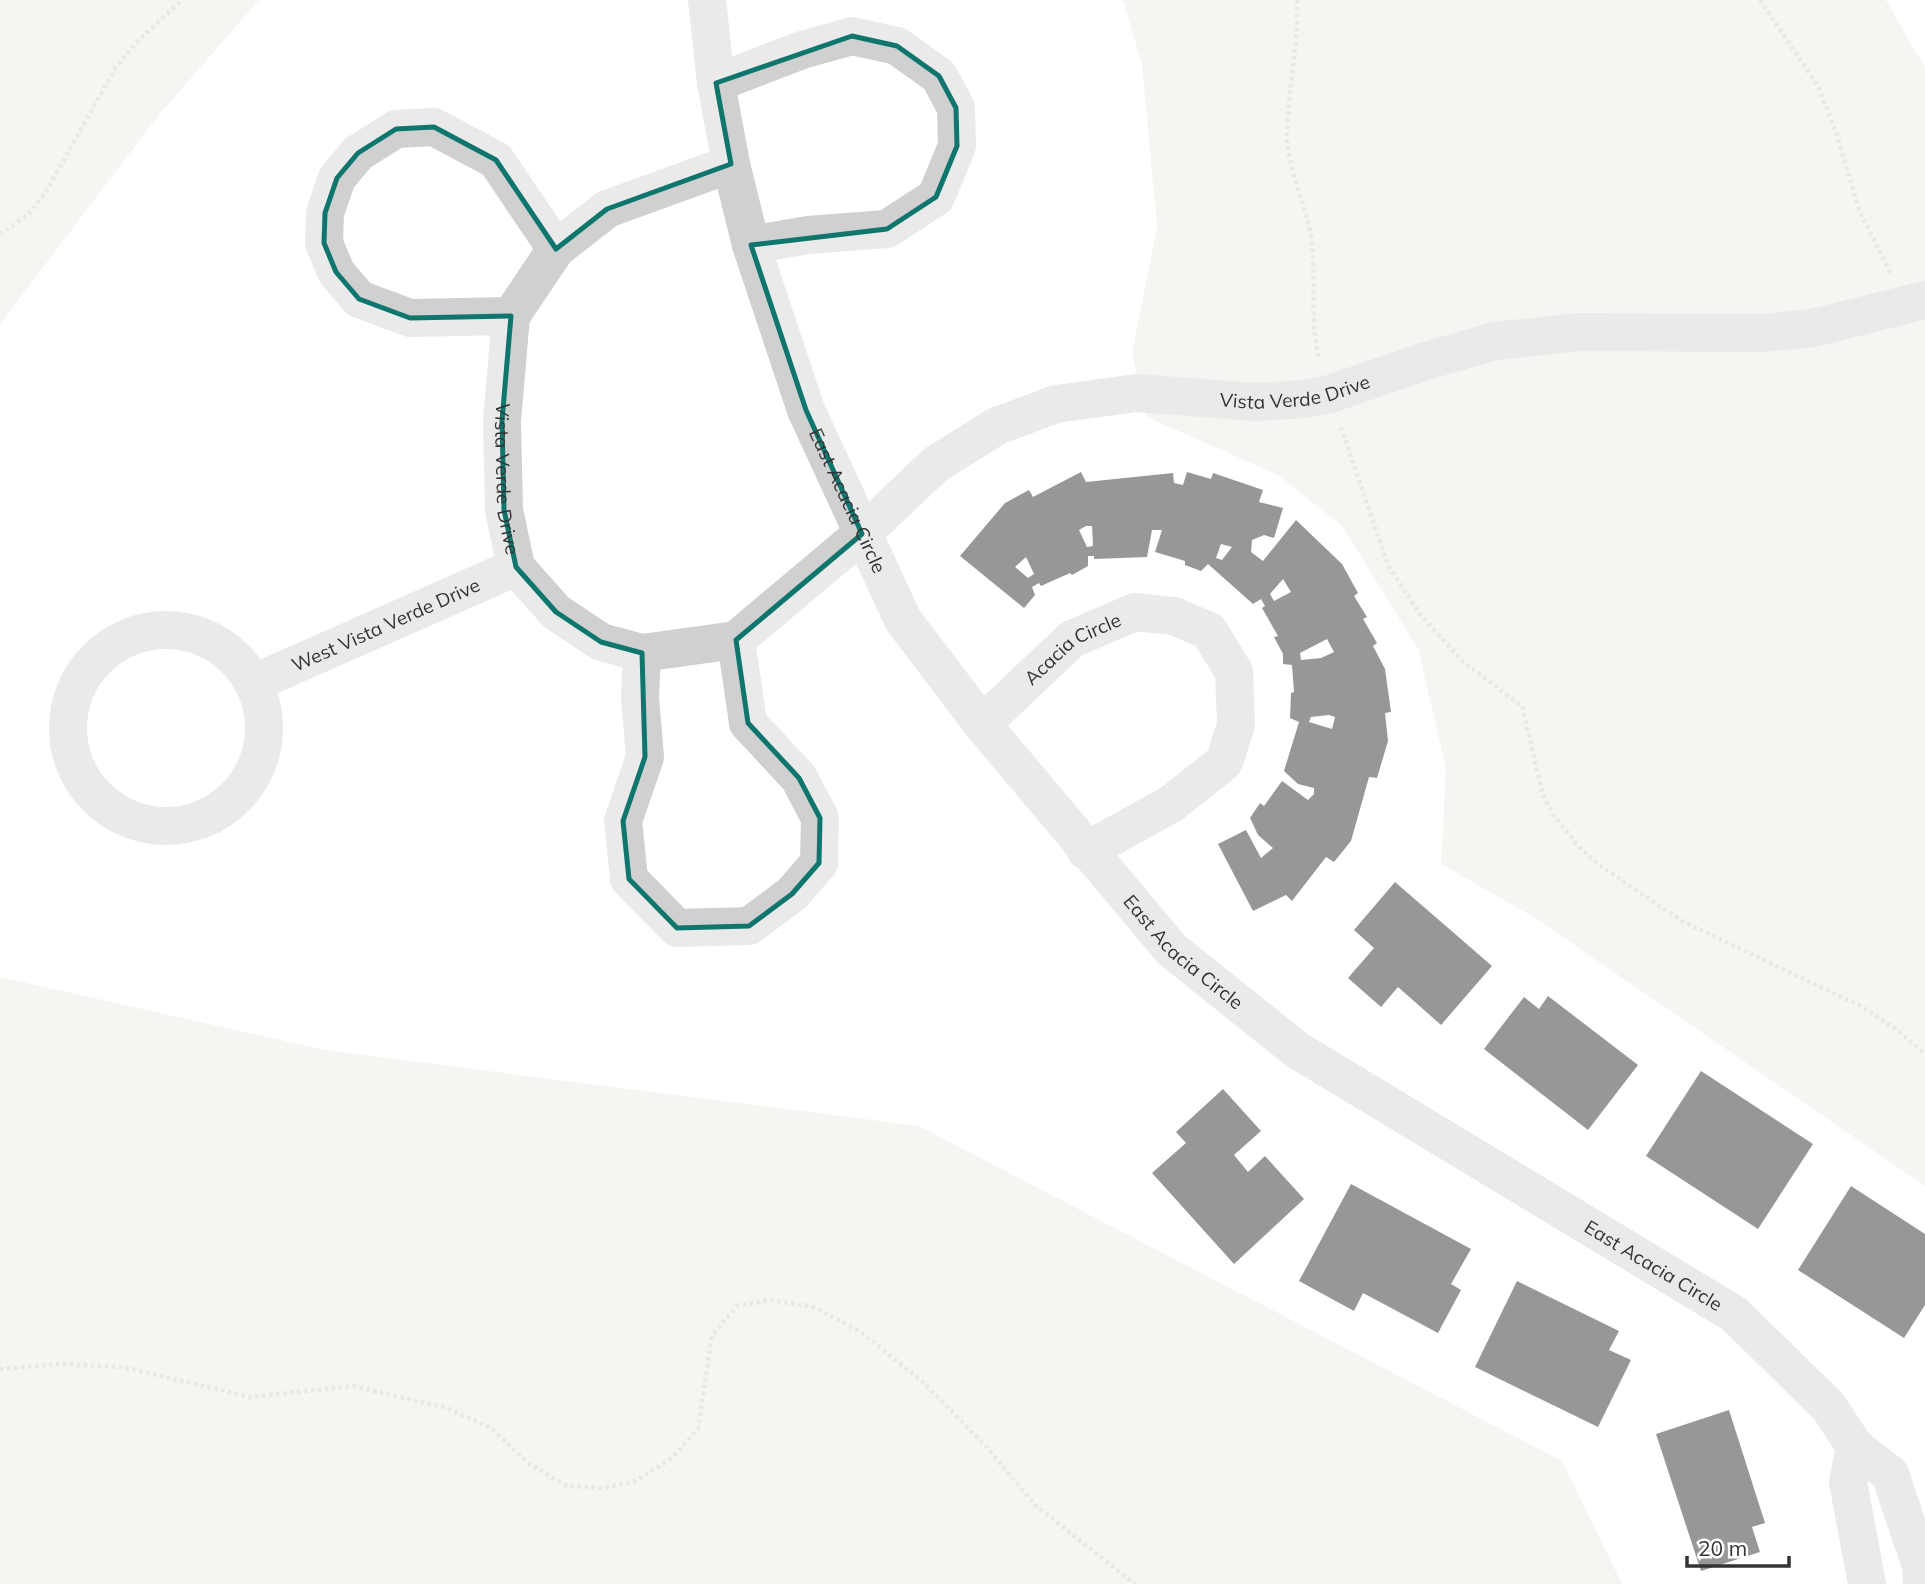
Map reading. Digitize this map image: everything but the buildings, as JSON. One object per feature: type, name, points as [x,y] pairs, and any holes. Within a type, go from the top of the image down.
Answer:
[{"type":"street","name":"East Acacia Circle","points":[[707,0],[716,83],[730,164],[751,245],[806,410],[903,620],[982,724],[1172,950],[1297,1051],[1734,1314],[1829,1407],[1855,1447],[1890,1474],[1921,1566],[1922,1584]]},
{"type":"street","points":[[716,83],[803,50],[852,36],[897,46],[939,76],[956,108],[957,146],[936,197],[887,229],[808,235],[751,245]]},
{"type":"street","points":[[511,316],[410,318],[359,299],[336,272],[324,243],[325,213],[337,178],[358,153],[396,129],[434,127],[496,160],[556,249]]},
{"type":"street","name":"Vista Verde Drive","points":[[730,164],[607,209],[556,249],[511,316],[502,421],[504,510],[516,567],[556,612],[601,642],[642,653],[736,640],[862,534],[936,464],[997,426],[1056,404],[1137,393],[1255,402],[1330,394],[1426,360],[1495,341],[1580,332],[1763,333],[1813,328],[1917,303]]},
{"type":"street","name":"West Vista Verde Drive","points":[[254,683],[516,567]]},
{"type":"street","name":"Acacia Circle","points":[[982,724],[1072,639],[1135,612],[1174,616],[1209,631],[1234,672],[1236,724],[1224,762],[1171,804],[1086,850]]},
{"type":"street","points":[[174,629],[206,638],[234,656],[254,683],[263,713],[263,744],[253,775],[233,800],[207,818],[177,826],[145,824],[116,812],[91,792],[75,765],[68,732],[72,699],[87,670],[111,646],[141,633],[174,629]]},
{"type":"street","points":[[642,653],[640,698],[645,757],[622,821],[629,880],[677,928],[749,926],[792,894],[819,863],[820,818],[799,778],[748,723],[736,640]]},
{"type":"street","points":[[1855,1447],[1847,1482],[1867,1584]]},
{"type":"path","points":[[0,234],[29,214],[44,195],[117,67],[137,42],[183,0]]},
{"type":"path","points":[[1297,0],[1297,48],[1289,108],[1288,156],[1310,233],[1315,338],[1330,394],[1388,565],[1420,614],[1463,662],[1522,706],[1544,795],[1552,813],[1580,848],[1599,865],[1682,920],[1859,1005],[1925,1054]]},
{"type":"path","points":[[1760,0],[1818,86],[1837,135],[1859,210],[1917,303]]},
{"type":"path","points":[[0,1369],[59,1364],[123,1367],[250,1397],[353,1386],[447,1408],[491,1428],[528,1463],[568,1486],[602,1488],[636,1481],[672,1458],[698,1429],[712,1335],[737,1306],[771,1300],[814,1307],[861,1332],[925,1384],[984,1444],[1035,1506],[1135,1584]]},
{"type":"highlighted area","points":[[852,36],[897,46],[939,76],[956,108],[957,146],[936,197],[887,229],[751,245],[806,410],[862,534],[736,640],[748,723],[799,778],[820,818],[819,863],[792,894],[749,926],[677,928],[629,879],[623,821],[645,757],[642,653],[601,642],[556,612],[516,567],[504,510],[502,421],[511,316],[410,318],[359,299],[336,272],[324,243],[325,213],[337,178],[358,153],[396,129],[434,127],[496,160],[556,249],[607,209],[731,164],[716,83]]},
{"type":"shaded area","points":[[0,0],[259,0],[158,116],[0,324]]},
{"type":"shaded area","points":[[1123,0],[1886,0],[1925,68],[1925,1186],[1535,918],[1441,864],[1446,768],[1418,649],[1343,527],[1278,475],[1147,417],[1132,353],[1157,226],[1142,65]]},
{"type":"shaded area","points":[[0,977],[325,1050],[919,1126],[1562,1461],[1622,1584],[0,1584]]}]
